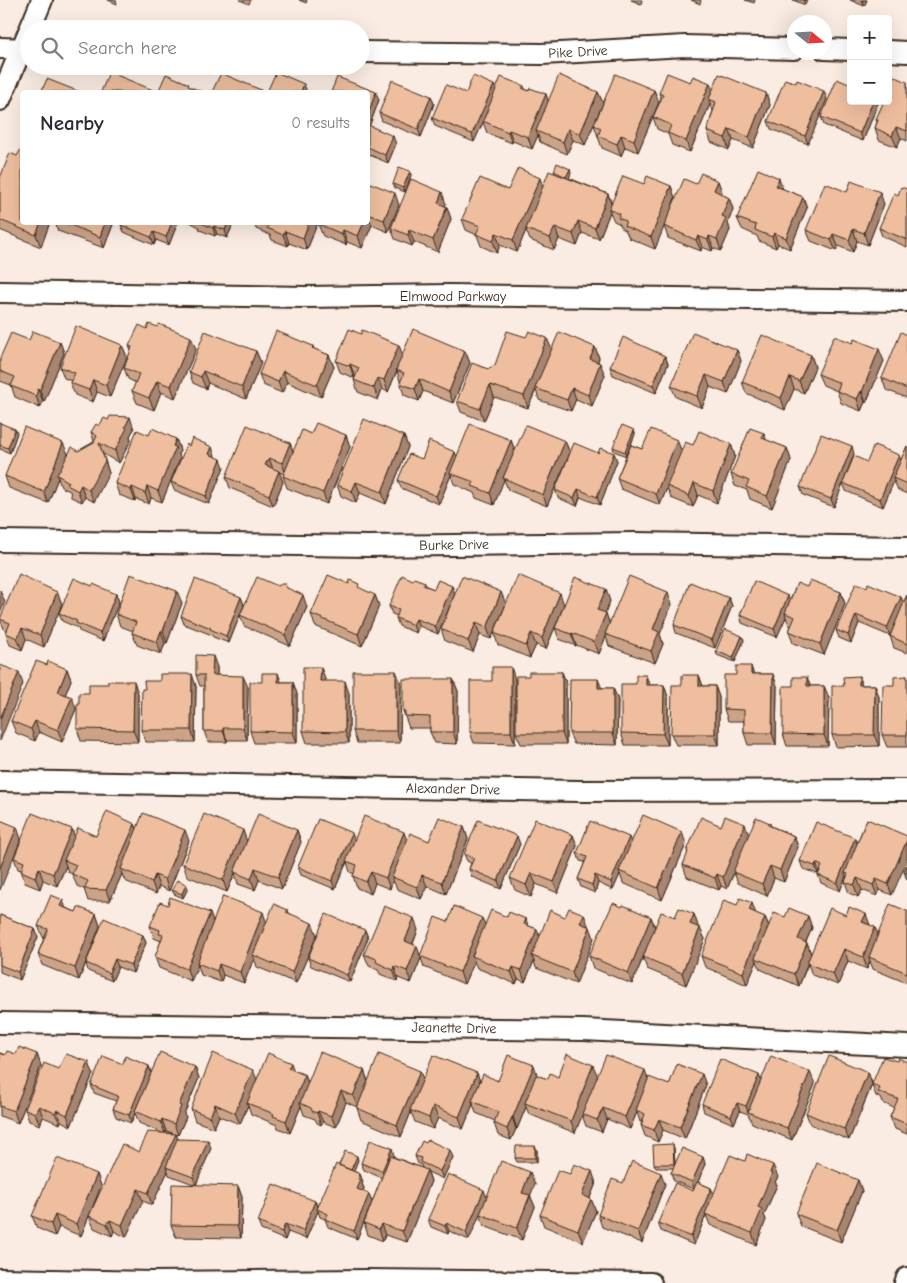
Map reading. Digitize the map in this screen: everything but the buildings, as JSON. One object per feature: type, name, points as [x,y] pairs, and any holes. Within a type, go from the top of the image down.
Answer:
[{"type":"street","points":[[34,20],[42,0]]},
{"type":"street","points":[[0,48],[20,41]]},
{"type":"street","name":"Pike Drive","points":[[370,52],[542,54],[685,46],[787,49]]},
{"type":"street","points":[[832,49],[847,50]]},
{"type":"street","points":[[892,51],[907,52]]},
{"type":"street","points":[[0,100],[20,55]]},
{"type":"street","name":"Elmwood Parkway","points":[[0,292],[305,297],[449,295],[907,301]]},
{"type":"street","name":"Burke Drive","points":[[0,541],[368,546],[634,543],[907,547]]},
{"type":"street","name":"Alexander Drive","points":[[0,781],[580,791],[907,790]]},
{"type":"street","name":"Jeanette Drive","points":[[0,1023],[583,1030],[907,1046]]},
{"type":"street","points":[[905,1283],[907,1278]]},
{"type":"street","points":[[0,1280],[153,1282],[368,1280],[651,1283]]}]
